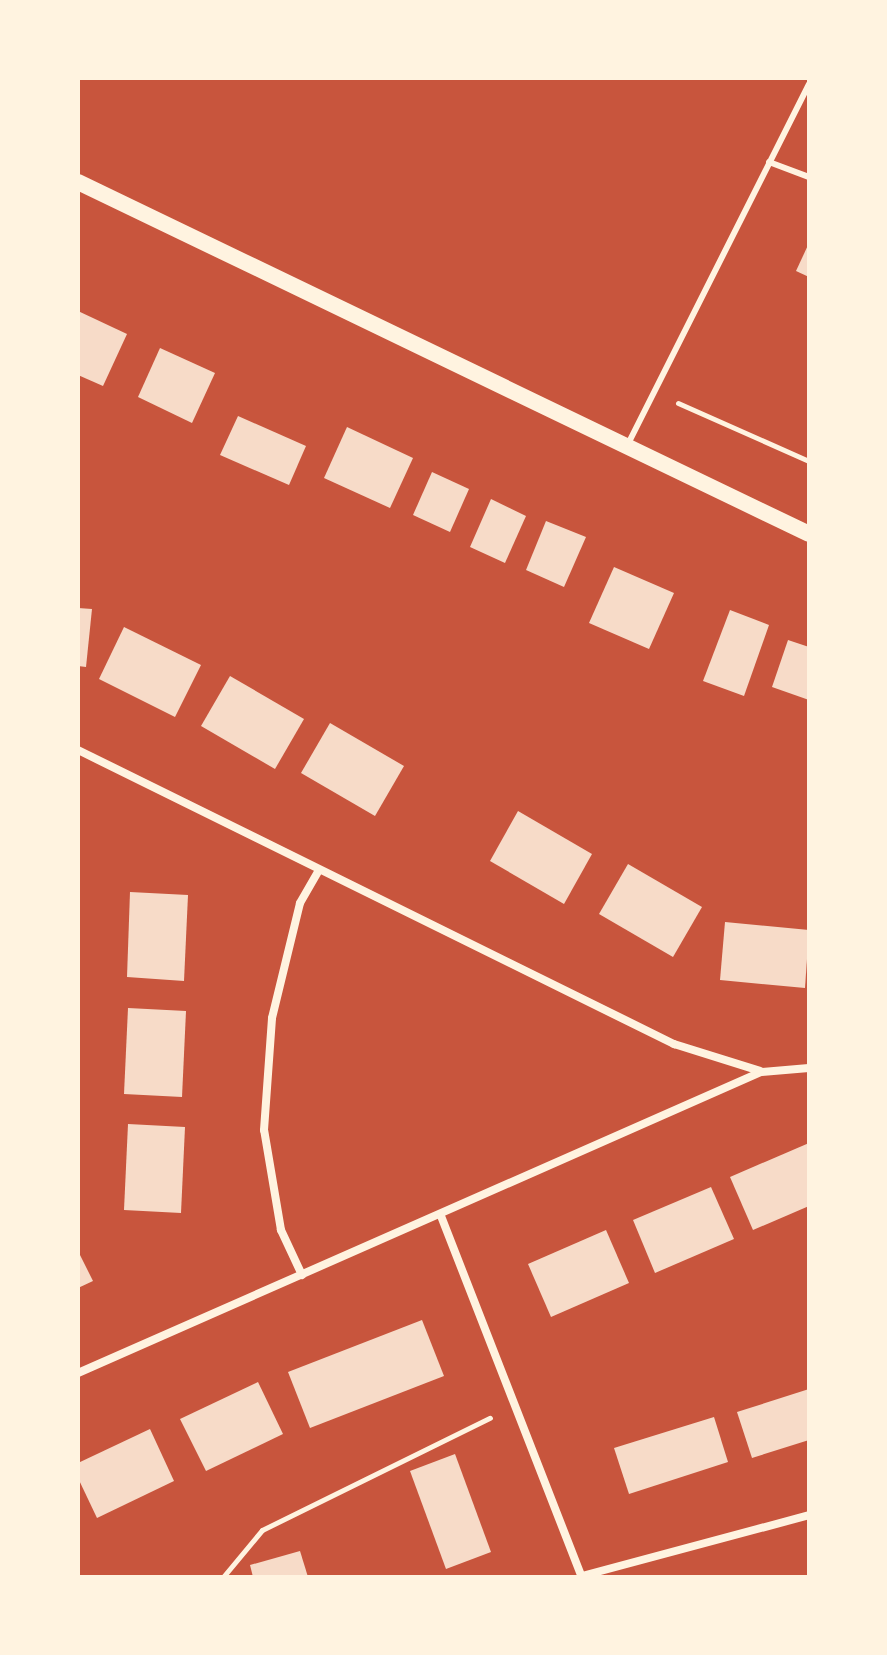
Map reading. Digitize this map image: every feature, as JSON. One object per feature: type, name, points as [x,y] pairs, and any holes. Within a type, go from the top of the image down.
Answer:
[{"type":"main road","points":[[78,182],[625,449],[809,534]]},
{"type":"street","points":[[78,750],[140,777],[318,872],[674,1044],[761,1072]]},
{"type":"street","points":[[302,1275],[281,1230],[264,1130],[272,1018],[300,903],[318,872]]},
{"type":"street","points":[[78,1373],[441,1216],[761,1072],[809,1068]]},
{"type":"street","points":[[441,1216],[518,1405],[582,1577],[809,1515]]},
{"type":"lane","points":[[625,449],[809,84]]},
{"type":"lane","points":[[769,162],[809,177]]},
{"type":"path","points":[[655,392],[809,461]]},
{"type":"path","points":[[223,1577],[262,1530],[518,1405]]},
{"type":"building","points":[[809,243],[809,277],[796,271]]},
{"type":"building","points":[[78,311],[127,334],[103,386],[78,375]]},
{"type":"building","points":[[160,348],[215,373],[192,423],[138,397]]},
{"type":"building","points":[[238,416],[306,446],[289,485],[220,455]]},
{"type":"building","points":[[347,427],[413,458],[390,508],[324,478]]},
{"type":"building","points":[[432,472],[469,489],[450,532],[413,515]]},
{"type":"building","points":[[491,499],[526,516],[505,563],[470,547]]},
{"type":"building","points":[[546,521],[586,537],[564,587],[526,570]]},
{"type":"building","points":[[614,567],[674,593],[649,649],[589,623]]},
{"type":"building","points":[[78,608],[92,609],[86,667],[78,666]]},
{"type":"building","points":[[730,610],[769,625],[744,696],[703,681]]},
{"type":"building","points":[[124,627],[201,665],[175,717],[99,679]]},
{"type":"building","points":[[788,640],[809,647],[809,700],[772,687]]},
{"type":"building","points":[[230,676],[304,719],[275,769],[201,726]]},
{"type":"building","points":[[330,723],[404,766],[375,816],[301,773]]},
{"type":"building","points":[[518,811],[592,854],[564,904],[490,861]]},
{"type":"building","points":[[628,864],[702,907],[673,957],[599,914]]},
{"type":"building","points":[[130,892],[188,895],[184,981],[127,977]]},
{"type":"building","points":[[725,922],[809,930],[805,988],[720,980]]},
{"type":"building","points":[[128,1008],[186,1011],[182,1097],[124,1094]]},
{"type":"building","points":[[128,1124],[185,1127],[181,1213],[124,1210]]},
{"type":"building","points":[[809,1143],[809,1206],[753,1230],[730,1177]]},
{"type":"building","points":[[711,1187],[734,1239],[655,1273],[633,1220]]},
{"type":"building","points":[[606,1230],[629,1283],[551,1317],[528,1264]]},
{"type":"building","points":[[78,1251],[93,1281],[78,1288]]},
{"type":"building","points":[[422,1320],[444,1376],[310,1428],[288,1372]]},
{"type":"building","points":[[258,1382],[283,1434],[206,1471],[180,1419]]},
{"type":"building","points":[[809,1389],[809,1440],[752,1458],[737,1412]]},
{"type":"building","points":[[714,1417],[728,1462],[629,1494],[614,1448]]},
{"type":"building","points":[[150,1429],[174,1481],[97,1518],[78,1478],[78,1463]]},
{"type":"building","points":[[455,1454],[491,1552],[446,1569],[410,1471]]},
{"type":"building","points":[[300,1551],[308,1577],[253,1577],[250,1565]]}]
